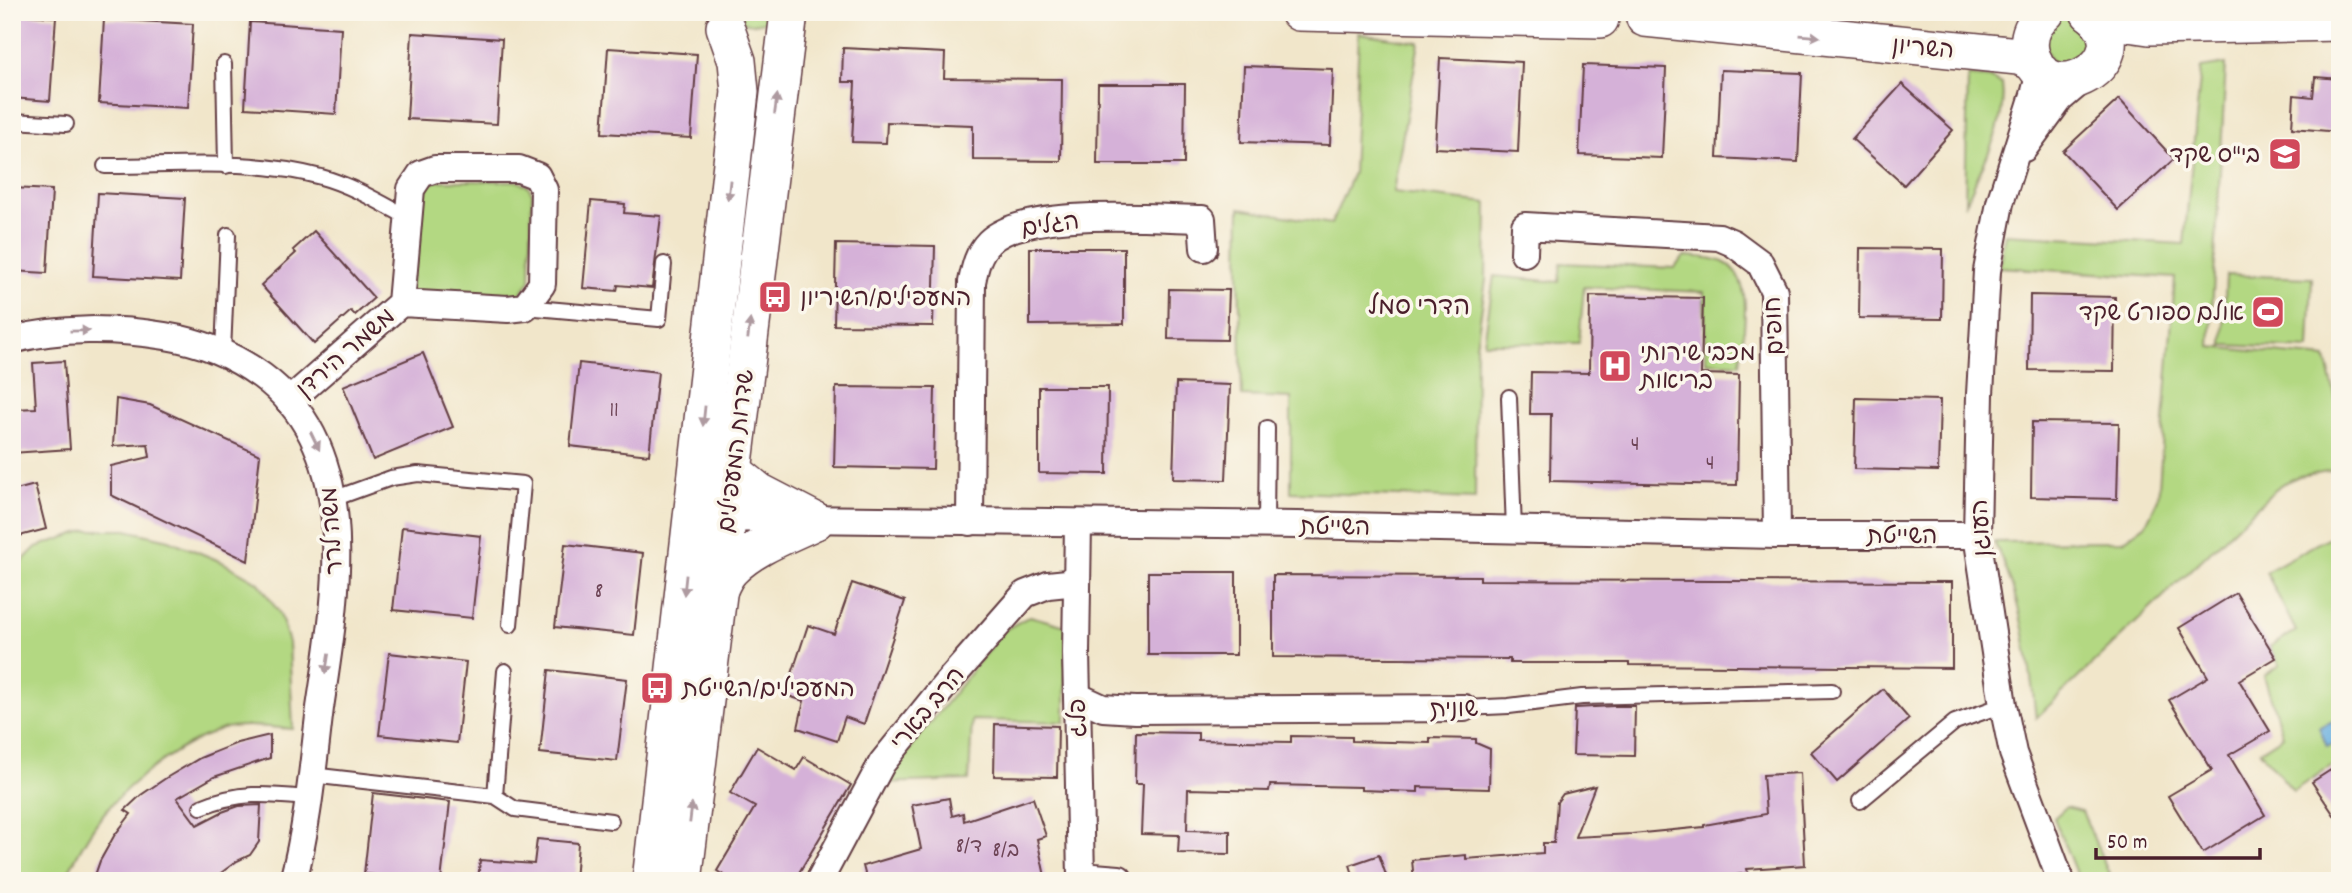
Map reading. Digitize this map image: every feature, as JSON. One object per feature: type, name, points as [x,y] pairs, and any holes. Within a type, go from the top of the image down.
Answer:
[{"type":"street","points":[[1299,12],[1596,16]]},
{"type":"street","points":[[2036,64],[2030,50],[2030,37],[2037,20],[2046,12]]},
{"type":"street","points":[[2090,12],[2121,22],[2149,26],[2340,22]]},
{"type":"street","points":[[2090,12],[2102,27],[2106,39],[2103,57],[2092,72]]},
{"type":"street","points":[[717,20],[747,34],[762,34],[776,29],[794,15]]},
{"type":"street","name":"שדרות המעפילים","points":[[683,881],[719,589],[710,518],[733,471],[794,15]]},
{"type":"street","name":"השריון","points":[[1596,16],[1611,24],[1634,23],[1648,15],[2018,56],[2036,64],[2046,75],[2061,80],[2071,81],[2092,72]]},
{"type":"street","name":"שדרות המעפילים","points":[[651,881],[710,518],[740,92],[737,61],[717,20]]},
{"type":"street","points":[[2092,72],[2125,49],[2203,24]]},
{"type":"street","name":"העוגן","points":[[2036,64],[2038,80],[2000,203],[1987,271],[1980,394],[1977,535],[2013,753],[2061,881]]},
{"type":"street","name":"העוגן","points":[[2010,166],[2060,99],[2092,72]]},
{"type":"street","name":"משמר הירדן","points":[[289,401],[401,303],[411,189],[421,174],[435,169],[519,169],[537,176],[544,190],[542,284],[525,307],[509,309],[401,303]]},
{"type":"street","name":"הגלים","points":[[970,522],[972,282],[976,261],[988,243],[1005,231],[1067,218],[1202,219],[1204,248]]},
{"type":"street","name":"חופים","points":[[1524,253],[1525,226],[1719,237],[1733,243],[1760,263],[1774,291],[1777,535]]},
{"type":"street","name":"משה לרר","points":[[12,340],[74,331],[145,333],[185,339],[223,352],[262,376],[304,419],[317,444],[333,499],[335,572],[331,636],[293,881]]},
{"type":"street","points":[[733,471],[759,492],[815,521]]},
{"type":"street","name":"השייטת","points":[[710,518],[1777,535],[1977,535]]},
{"type":"street","points":[[719,589],[729,570],[738,563],[761,548],[815,521]]},
{"type":"street","name":"פלג","points":[[1078,523],[1077,696],[1081,876],[1119,879]]},
{"type":"street","name":"הרב בארי","points":[[819,881],[882,763],[946,684],[1025,594],[1048,584],[1077,582]]},
{"type":"street","name":"שונית","points":[[1077,696],[1103,708],[1135,710],[1464,708]]},
{"type":"lane","points":[[224,64],[226,166]]},
{"type":"lane","points":[[12,121],[66,124]]},
{"type":"lane","points":[[105,166],[268,167],[324,177],[409,218]]},
{"type":"lane","points":[[223,352],[228,235]]},
{"type":"lane","points":[[525,307],[659,319],[664,264]]},
{"type":"lane","points":[[1509,397],[1514,530]]},
{"type":"lane","points":[[1266,525],[1267,428]]},
{"type":"lane","points":[[333,499],[391,478],[418,474],[523,484],[510,625]]},
{"type":"lane","points":[[495,796],[505,671]]},
{"type":"lane","name":"שונית","points":[[1464,708],[1509,706],[1582,696],[1832,691]]},
{"type":"lane","points":[[1860,802],[1955,722],[2003,705]]},
{"type":"lane","points":[[201,807],[224,798],[309,787],[495,796],[515,809],[611,821]]},
{"type":"green space","points":[[722,12],[783,12],[767,21],[752,24],[738,21]]},
{"type":"green space","points":[[2075,17],[2088,25],[2089,60],[2054,67],[2041,38],[2056,19]]},
{"type":"green space","points":[[1359,33],[1419,42],[1393,192],[1487,203],[1486,280],[1476,346],[1475,499],[1291,492],[1291,398],[1242,396],[1240,208],[1331,224],[1353,173]]},
{"type":"green space","points":[[2226,64],[2210,347],[2326,358],[2340,416],[2340,469],[2299,476],[2280,485],[2036,718],[2018,606],[1994,542],[2123,541],[2146,524],[2158,499],[2175,278],[1999,267],[2005,234],[2184,244],[2201,68]]},
{"type":"green space","points":[[1968,76],[1989,78],[2002,84],[2003,100],[1997,131],[1965,206]]},
{"type":"green space","points":[[437,181],[517,181],[528,186],[532,193],[530,281],[519,295],[409,295],[424,193],[429,184]]},
{"type":"green space","points":[[1685,256],[1723,262],[1740,280],[1744,293],[1745,323],[1740,364],[1706,362],[1704,292],[1584,287],[1579,343],[1484,343],[1494,276],[1559,282],[1561,263],[1674,268]]},
{"type":"green space","name":"אולם ספורט שקד","points":[[2226,275],[2312,278],[2309,349],[2223,345]]},
{"type":"green space","points":[[87,530],[126,530],[169,540],[222,562],[259,583],[280,614],[289,643],[293,729],[231,727],[191,743],[159,763],[116,799],[88,836],[64,881],[12,881],[12,572],[36,547]]},
{"type":"green space","points":[[2340,531],[2340,760],[2293,791],[2260,751],[2283,736],[2264,676],[2280,665],[2269,647],[2296,631],[2266,572]]},
{"type":"green space","points":[[1030,616],[1066,626],[1065,722],[972,720],[969,780],[883,783],[1004,630]]},
{"type":"green space","points":[[2066,807],[2082,811],[2112,881],[2079,881],[2054,818]]},
{"type":"water","points":[[2338,719],[2340,741],[2327,747],[2319,727]]},
{"type":"building","points":[[12,14],[56,17],[50,101],[12,98]]},
{"type":"building","points":[[104,19],[193,24],[188,108],[99,103]]},
{"type":"building","points":[[250,22],[341,28],[336,114],[245,108]]},
{"type":"building","points":[[412,33],[502,39],[497,124],[407,119]]},
{"type":"building","points":[[608,48],[697,54],[691,138],[602,133]]},
{"type":"building","points":[[843,48],[945,53],[944,78],[1062,79],[1061,161],[973,160],[973,125],[887,122],[886,143],[852,142],[855,82],[842,82]]},
{"type":"building","points":[[1440,58],[1522,62],[1518,152],[1435,148]]},
{"type":"building","points":[[1583,65],[1666,68],[1662,158],[1579,155]]},
{"type":"building","points":[[1244,66],[1333,69],[1330,145],[1241,142]]},
{"type":"building","points":[[1721,70],[1802,73],[1798,162],[1717,158]]},
{"type":"building","points":[[2315,77],[2340,79],[2340,132],[2292,128],[2294,95],[2313,97]]},
{"type":"building","points":[[1098,84],[1185,84],[1184,164],[1097,164]]},
{"type":"building","points":[[1902,84],[1953,130],[1904,185],[1852,139]]},
{"type":"building","points":[[2119,99],[2174,159],[2118,210],[2063,151]]},
{"type":"building","points":[[12,188],[52,190],[47,273],[12,271]]},
{"type":"building","points":[[98,193],[185,198],[180,281],[93,276]]},
{"type":"building","points":[[591,201],[625,204],[624,213],[661,216],[652,288],[618,285],[617,291],[583,288]]},
{"type":"building","points":[[314,231],[374,298],[355,315],[351,311],[314,344],[261,285],[296,253],[293,250]]},
{"type":"building","points":[[836,244],[935,246],[933,326],[834,325]]},
{"type":"building","points":[[1030,248],[1124,248],[1124,324],[1030,325]]},
{"type":"building","points":[[1860,248],[1943,249],[1942,319],[1859,318]]},
{"type":"building","points":[[1169,289],[1229,290],[1227,340],[1168,339]]},
{"type":"building","points":[[2030,295],[2115,297],[2114,371],[2029,370]]},
{"type":"building","points":[[1590,296],[1703,298],[1701,374],[1739,375],[1737,485],[1550,481],[1551,414],[1530,414],[1531,372],[1589,373]]},
{"type":"building","points":[[423,353],[453,427],[373,460],[343,386]]},
{"type":"building","points":[[64,361],[70,449],[12,453],[12,419],[16,418],[15,409],[36,408],[33,363]]},
{"type":"building","points":[[579,363],[658,372],[649,455],[570,446]]},
{"type":"building","points":[[1176,383],[1230,385],[1226,480],[1173,479]]},
{"type":"building","points":[[836,387],[935,388],[933,469],[834,467]]},
{"type":"building","points":[[1039,387],[1108,387],[1107,474],[1039,473]]},
{"type":"building","points":[[1856,398],[1940,400],[1938,471],[1854,469]]},
{"type":"building","points":[[116,399],[150,405],[260,455],[248,561],[111,495],[111,466],[150,457],[148,444],[113,446]]},
{"type":"building","points":[[2032,422],[2119,423],[2117,499],[2031,497]]},
{"type":"building","points":[[35,485],[46,529],[12,538],[12,491]]},
{"type":"building","points":[[402,527],[481,536],[472,618],[393,610]]},
{"type":"building","points":[[565,544],[643,553],[634,635],[555,627]]},
{"type":"building","points":[[1148,572],[1236,572],[1236,655],[1148,655]]},
{"type":"building","points":[[1273,575],[1480,576],[1480,580],[1952,582],[1952,668],[1629,665],[1510,663],[1510,659],[1273,657]]},
{"type":"building","points":[[852,583],[905,601],[864,724],[845,717],[837,741],[798,728],[804,701],[785,695],[808,625],[834,634]]},
{"type":"building","points":[[2236,593],[2276,658],[2239,680],[2270,731],[2229,755],[2265,815],[2203,853],[2168,796],[2212,770],[2169,700],[2208,677],[2179,628]]},
{"type":"building","points":[[389,653],[466,662],[457,743],[379,735]]},
{"type":"building","points":[[549,670],[627,679],[617,761],[540,753]]},
{"type":"building","points":[[1883,689],[1909,719],[1837,782],[1811,752]]},
{"type":"building","points":[[1635,706],[1634,756],[1573,755],[1575,708]]},
{"type":"building","points":[[995,724],[1058,726],[1057,777],[994,776]]},
{"type":"building","points":[[1136,732],[1198,733],[1198,740],[1240,741],[1291,742],[1291,736],[1430,743],[1430,738],[1476,739],[1476,743],[1490,749],[1489,789],[1418,787],[1418,792],[1361,790],[1361,787],[1270,785],[1269,791],[1188,789],[1187,830],[1230,831],[1230,854],[1178,853],[1179,835],[1141,834],[1143,784],[1135,784]]},
{"type":"building","points":[[270,735],[270,758],[214,777],[177,798],[197,825],[239,806],[261,805],[259,842],[250,855],[210,881],[93,881],[100,861],[114,836],[131,814],[125,810],[141,795],[200,758],[237,743]]},
{"type":"building","points":[[757,747],[796,770],[804,757],[851,785],[794,881],[734,881],[717,871],[755,807],[730,793]]},
{"type":"building","points":[[2340,764],[2340,824],[2312,782]]},
{"type":"building","points":[[1800,773],[1805,865],[1747,869],[1748,873],[1712,879],[1674,881],[1492,881],[1491,877],[1414,881],[1412,860],[1466,855],[1466,859],[1543,853],[1543,843],[1554,843],[1557,802],[1563,794],[1595,786],[1575,837],[1632,834],[1704,827],[1766,814],[1763,775]]},
{"type":"building","points":[[373,793],[450,802],[441,881],[364,874]]},
{"type":"building","points":[[949,798],[952,816],[963,813],[964,821],[1033,798],[1046,836],[1037,839],[1046,881],[867,881],[863,866],[921,849],[912,805]]},
{"type":"building","points":[[537,839],[578,843],[575,881],[478,881],[480,860],[534,864]]},
{"type":"building","points":[[1379,855],[1388,881],[1355,881],[1350,865]]},
{"type":"place","name":"בי\"ס שקד","points":[[2285,154]]},
{"type":"place","name":"המעפילים/השיריון","points":[[775,297]]},
{"type":"place","name":"אולם ספורט שקד","points":[[2268,312]]},
{"type":"place","name":"מכבי שירותי בריאות","points":[[1615,366]]},
{"type":"place","name":"המעפילים/השייטת","points":[[657,688]]},
{"type":"district","name":"הדרי סמל","points":[[1419,305]]}]
